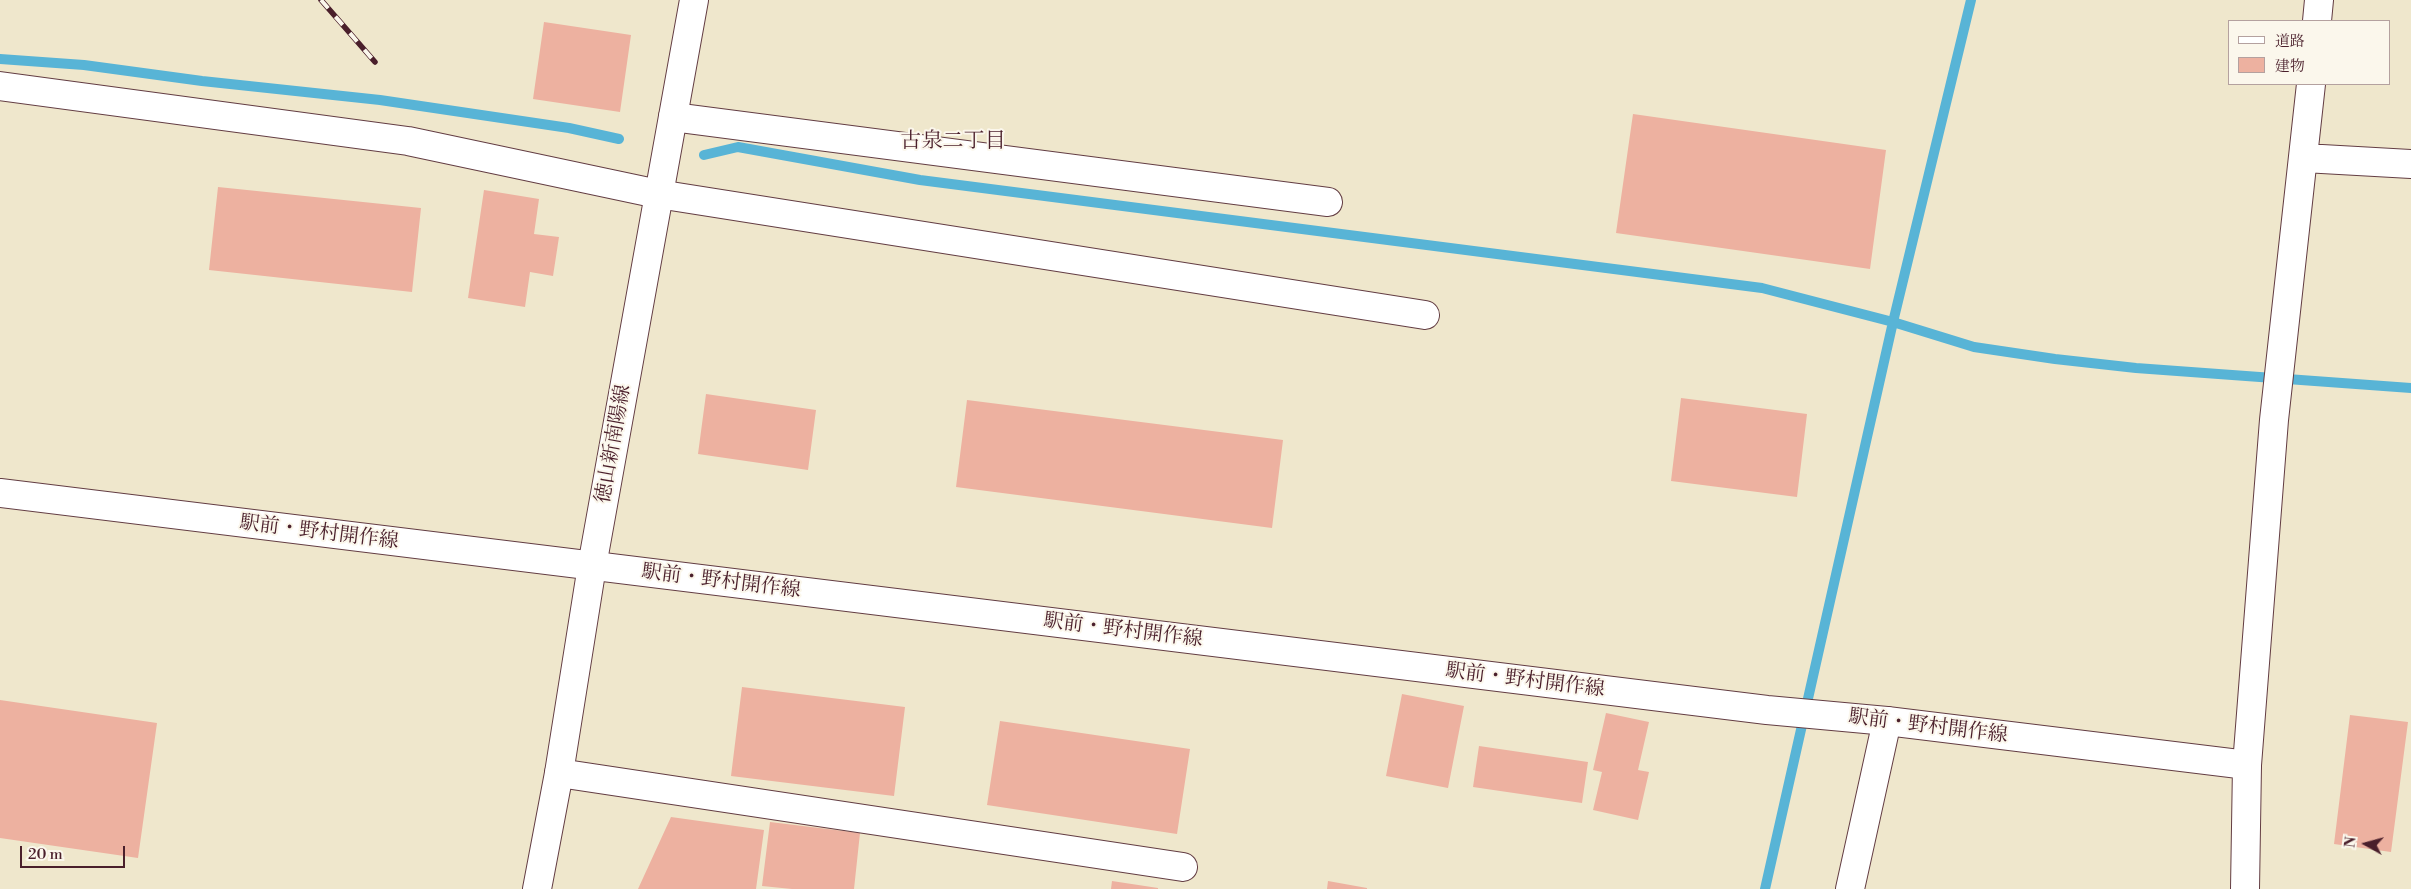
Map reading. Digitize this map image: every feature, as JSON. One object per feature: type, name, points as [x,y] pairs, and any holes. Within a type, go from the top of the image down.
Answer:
[{"type":"street","name":"徳山新南陽線","points":[[537,889],[559,773],[592,566],[694,0]]},
{"type":"street","points":[[2317,20],[2319,0]]},
{"type":"street","points":[[2245,889],[2247,766],[2274,420],[2311,85]]},
{"type":"street","points":[[0,86],[408,141],[658,194],[1425,315]]},
{"type":"street","points":[[673,117],[1328,202]]},
{"type":"street","points":[[2304,158],[2411,164]]},
{"type":"street","name":"駅前・野村開作線","points":[[0,493],[1757,709],[1887,721],[2247,766]]},
{"type":"street","points":[[1850,889],[1887,721]]},
{"type":"street","points":[[559,773],[1183,867]]},
{"type":"building","points":[[544,22],[631,35],[620,112],[533,99]]},
{"type":"building","points":[[1633,114],[1886,150],[1870,269],[1616,233]]},
{"type":"building","points":[[218,187],[421,208],[412,292],[209,270]]},
{"type":"building","points":[[484,190],[539,199],[534,234],[559,237],[553,276],[530,272],[525,307],[468,298]]},
{"type":"building","points":[[706,394],[816,410],[808,470],[698,454]]},
{"type":"building","points":[[1681,398],[1807,414],[1797,497],[1671,481]]},
{"type":"building","points":[[967,400],[1283,440],[1272,528],[956,487]]},
{"type":"building","points":[[742,687],[905,707],[894,796],[731,776]]},
{"type":"building","points":[[1402,694],[1464,706],[1448,788],[1386,776]]},
{"type":"building","points":[[0,700],[157,723],[138,858],[0,838]]},
{"type":"building","points":[[1606,713],[1649,722],[1638,770],[1649,772],[1638,820],[1593,810],[1602,772],[1593,770]]},
{"type":"building","points":[[2350,715],[2408,722],[2391,852],[2334,844]]},
{"type":"building","points":[[1000,721],[1190,749],[1177,834],[987,805]]},
{"type":"building","points":[[1479,746],[1588,762],[1582,803],[1473,787]]},
{"type":"building","points":[[671,817],[764,830],[756,889],[638,889]]},
{"type":"building","points":[[770,822],[860,833],[854,889],[792,889],[762,886]]},
{"type":"building","points":[[1112,881],[1158,888],[1158,889],[1111,889]]},
{"type":"building","points":[[1328,881],[1367,888],[1367,889],[1327,889]]},
{"type":"waterway","points":[[1765,889],[1893,322],[1971,0]]},
{"type":"waterway","points":[[0,59],[84,65],[202,81],[380,100],[569,128],[619,139]]},
{"type":"waterway","points":[[704,155],[738,147],[920,180],[1762,288],[1893,322],[1974,347],[2055,359],[2136,368],[2411,388]]},
{"type":"railway","points":[[321,0],[375,62]]},
{"type":"district","name":"古泉二丁目","points":[[953,142]]}]
